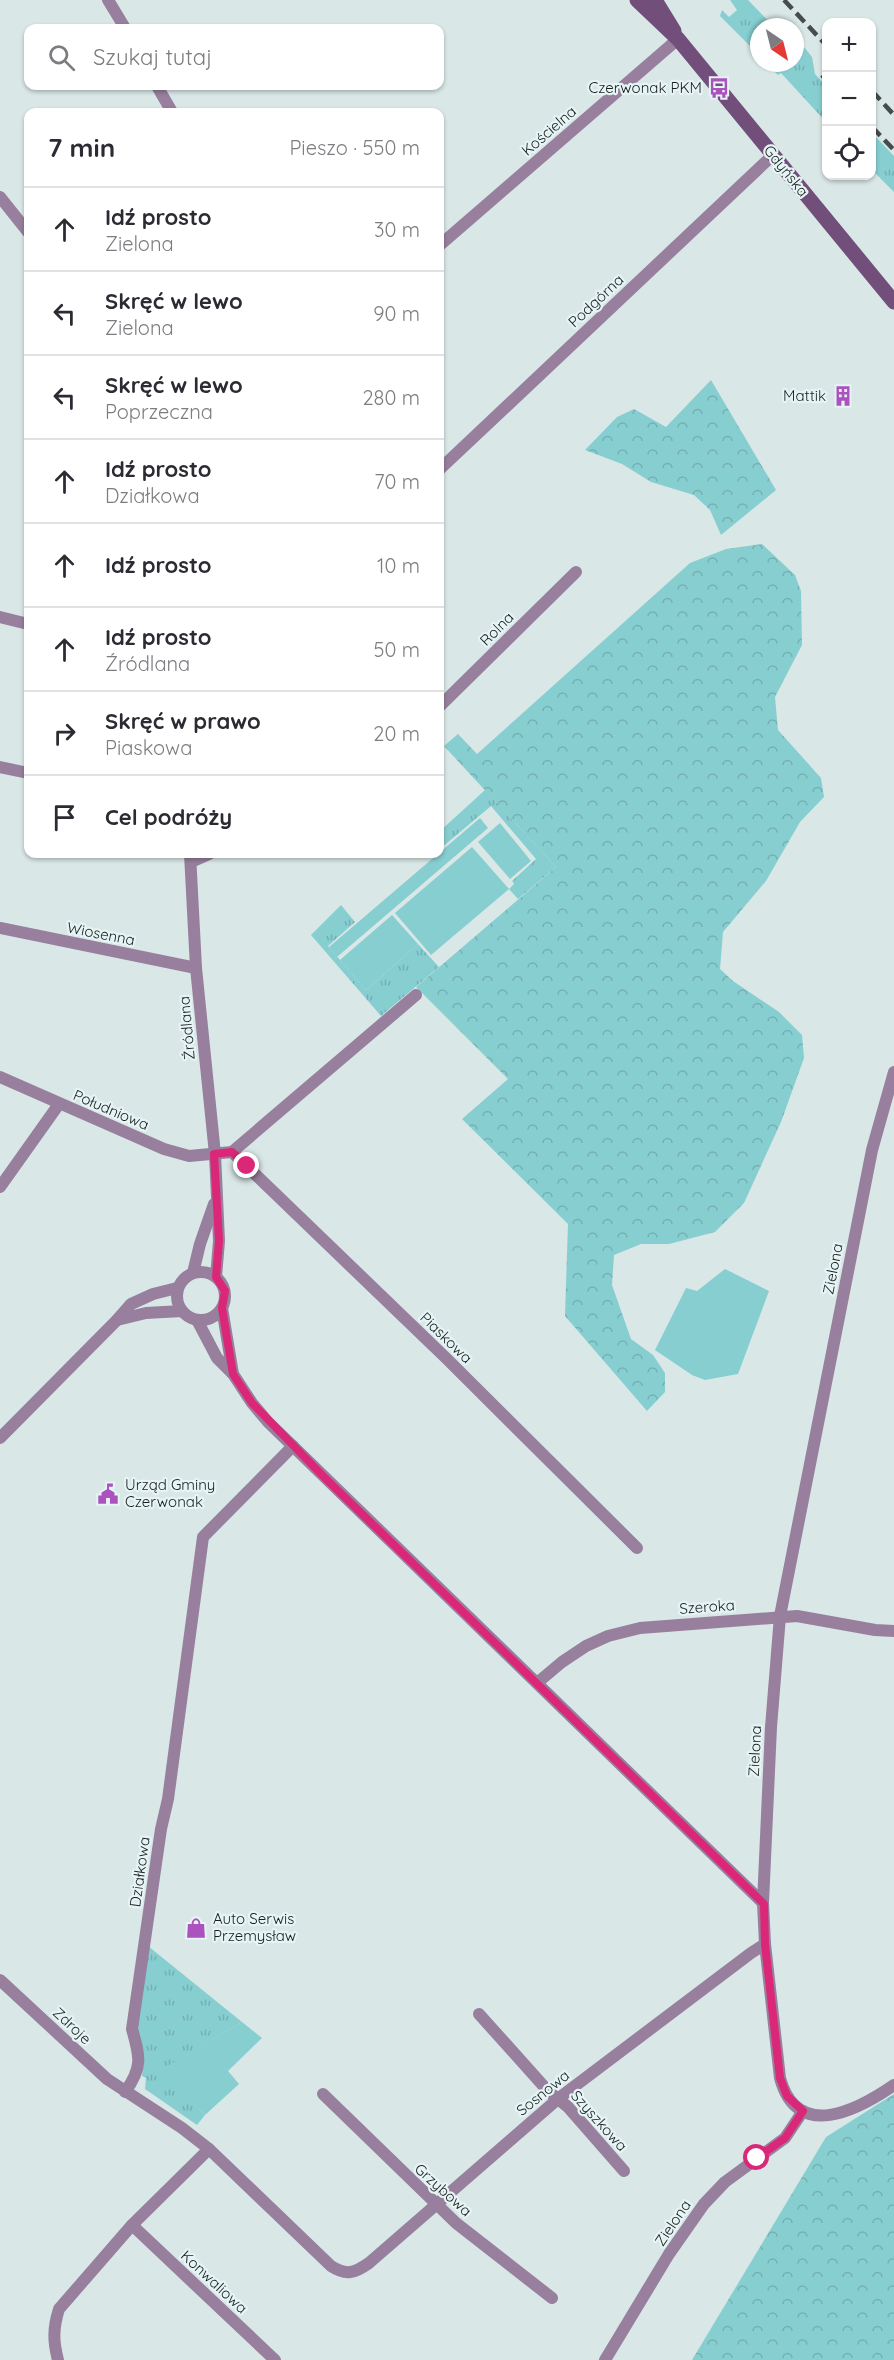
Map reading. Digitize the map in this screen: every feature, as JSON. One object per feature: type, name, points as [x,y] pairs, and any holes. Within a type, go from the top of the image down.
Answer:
[{"type":"main road","name":"Gdyńska","points":[[637,0],[678,39],[894,302]]},
{"type":"main road","name":"Gdyńska","points":[[655,0],[668,18],[678,39]]},
{"type":"street","points":[[108,0],[123,24]]},
{"type":"street","name":"Kościelna","points":[[444,242],[678,39]]},
{"type":"street","points":[[159,90],[170,108]]},
{"type":"street","name":"Podgórna","points":[[444,465],[773,155]]},
{"type":"street","points":[[0,197],[24,227]]},
{"type":"street","name":"Rolna","points":[[444,702],[576,572]]},
{"type":"street","points":[[0,617],[24,623]]},
{"type":"street","points":[[0,767],[24,772]]},
{"type":"street","name":"Źródlana","points":[[190,858],[196,968],[214,1154],[219,1241],[216,1277]]},
{"type":"street","name":"Wiosenna","points":[[0,928],[196,968]]},
{"type":"street","points":[[214,1154],[232,1152],[416,995]]},
{"type":"street","name":"Zielona","points":[[605,2360],[669,2254],[704,2204],[725,2182],[785,2138],[803,2111],[787,2096],[780,2078],[765,1944],[764,1904],[771,1727],[780,1616],[872,1150],[894,1072]]},
{"type":"street","name":"Południowa","points":[[0,1077],[164,1149],[189,1156],[214,1154]]},
{"type":"street","points":[[0,1187],[59,1104]]},
{"type":"street","name":"Piaskowa","points":[[232,1152],[455,1367],[637,1548]]},
{"type":"street","name":"Źródlana","points":[[193,1273],[200,1244],[216,1200]]},
{"type":"street","points":[[222,1308],[212,1318],[197,1320],[188,1317],[177,1300],[177,1288],[183,1279],[193,1273],[205,1272],[216,1277],[225,1291],[222,1308],[233,1374]]},
{"type":"street","points":[[0,1438],[117,1320],[130,1304],[153,1294],[177,1288]]},
{"type":"street","points":[[117,1320],[146,1313],[182,1311]]},
{"type":"street","points":[[197,1320],[217,1358],[233,1374],[252,1403],[293,1446],[764,1904]]},
{"type":"street","name":"Działkowa","points":[[125,2092],[136,2077],[139,2068],[140,2059],[132,2029],[161,1829],[168,1799],[203,1537],[293,1446]]},
{"type":"street","name":"Szeroka","points":[[537,1683],[586,1646],[622,1631],[657,1626],[797,1616],[875,1630],[894,1631]]},
{"type":"street","name":"Sosnowa","points":[[210,2149],[331,2266],[340,2272],[357,2271],[369,2264],[558,2098],[765,1944]]},
{"type":"street","name":"Zdroje","points":[[0,1980],[87,2061],[125,2092]]},
{"type":"street","name":"Szyszkowa","points":[[479,2014],[624,2171]]},
{"type":"street","points":[[803,2111],[825,2116],[836,2115],[859,2106],[894,2085]]},
{"type":"street","points":[[58,2360],[54,2344],[54,2326],[59,2309],[132,2225],[210,2149],[182,2128],[125,2092]]},
{"type":"street","name":"Grzybowa","points":[[323,2094],[456,2223],[552,2298]]},
{"type":"street","name":"Konwaliowa","points":[[132,2225],[274,2360]]},
{"type":"green space","points":[[730,0],[748,0],[765,18],[750,18],[750,46],[720,16],[722,10],[729,17],[737,10]]},
{"type":"green space","points":[[804,47],[812,57],[815,74],[822,82],[822,118],[781,73],[778,75],[775,72],[804,72]]},
{"type":"green space","points":[[876,137],[894,156],[894,192],[876,174]]},
{"type":"green space","points":[[711,380],[776,490],[721,535],[710,510],[694,495],[651,482],[622,464],[585,450],[617,417],[634,409],[666,427]]},
{"type":"green space","points":[[762,544],[795,575],[801,591],[802,645],[775,697],[778,730],[821,778],[824,797],[800,822],[766,881],[723,932],[720,969],[733,981],[779,1012],[802,1035],[804,1058],[781,1122],[744,1203],[715,1232],[669,1244],[641,1244],[614,1255],[612,1285],[631,1339],[653,1355],[665,1373],[665,1392],[647,1411],[565,1316],[568,1224],[462,1119],[508,1079],[416,987],[556,867],[444,746],[458,734],[477,754],[690,563],[726,549]]},
{"type":"green space","points":[[485,790],[556,867],[518,899],[509,889],[514,884],[512,881],[536,859],[491,806],[444,846],[444,827]]},
{"type":"green space","points":[[480,818],[488,828],[337,957],[329,947],[433,858],[444,858],[444,849]]},
{"type":"green space","points":[[500,823],[531,861],[510,879],[478,842]]},
{"type":"green space","points":[[472,847],[509,889],[431,955],[395,913]]},
{"type":"green space","points":[[341,905],[355,922],[328,946],[366,990],[418,944],[439,967],[381,1016],[311,935]]},
{"type":"green space","points":[[392,915],[418,944],[366,990],[340,960]]},
{"type":"green space","points":[[725,1269],[769,1291],[738,1374],[705,1380],[692,1375],[655,1350],[686,1288],[697,1291]]},
{"type":"green space","points":[[148,1946],[242,2022],[160,2071],[205,2115],[197,2125],[145,2089],[146,2078],[142,2076],[143,2049],[137,2031]]},
{"type":"green space","points":[[242,2022],[262,2038],[228,2071],[239,2084],[205,2115],[159,2071]]},
{"type":"green space","points":[[894,2094],[894,2360],[692,2360],[826,2137]]},
{"type":"railway","points":[[784,0],[822,41]]},
{"type":"railway","points":[[876,95],[894,115]]},
{"type":"railway","points":[[876,131],[894,150]]},
{"type":"place","name":"Czerwonak PKM","points":[[719,88]]},
{"type":"place","name":"Mattik","points":[[843,396]]},
{"type":"place","name":"Urząd Gminy Czerwonak","points":[[108,1494]]},
{"type":"place","name":"Auto Serwis Przemysław","points":[[196,1928]]},
{"type":"route","points":[[247,1166],[232,1152],[214,1154],[219,1241],[216,1277],[225,1291],[222,1308],[233,1374],[252,1403],[324,1477],[764,1904],[765,1944],[780,2078],[787,2096],[795,2106],[803,2111],[785,2138],[757,2158]]}]
